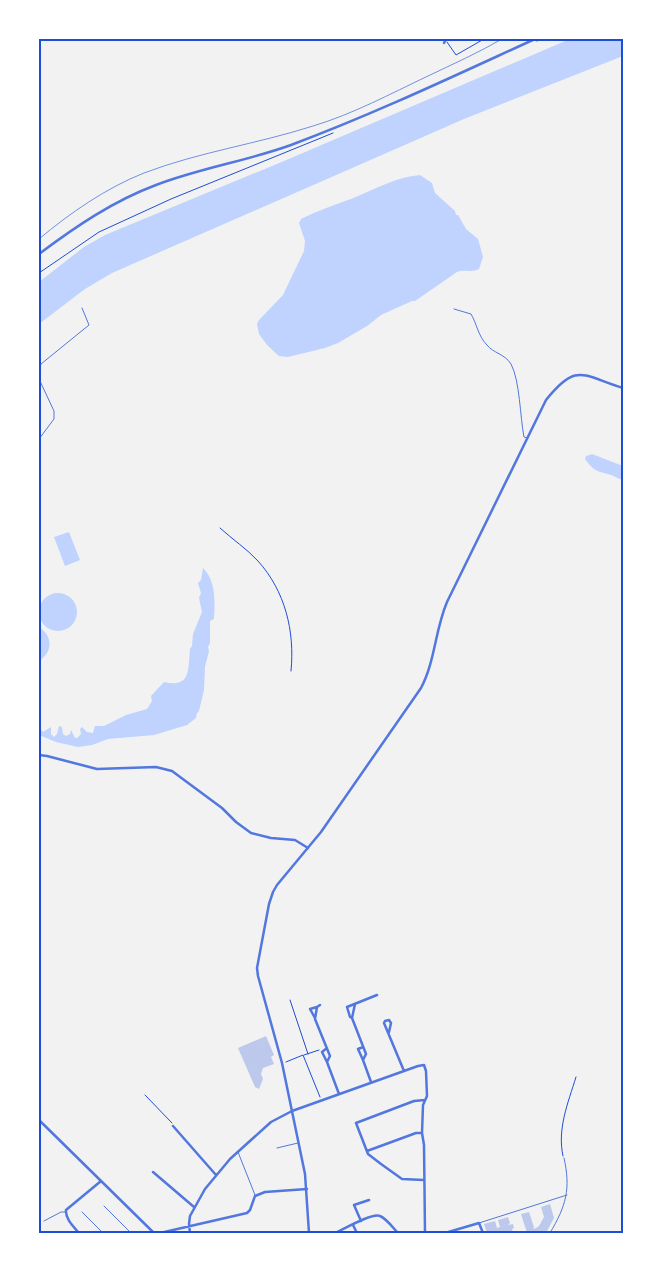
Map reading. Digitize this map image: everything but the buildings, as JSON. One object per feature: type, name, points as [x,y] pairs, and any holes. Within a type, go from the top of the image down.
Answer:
[{"type":"street","points":[[39,254],[83,222],[126,198],[149,188],[180,176],[289,145],[375,112],[535,39]]},
{"type":"street","points":[[309,1233],[307,1189],[299,1142],[282,1063],[258,982],[257,968],[270,898],[344,800],[422,688],[428,675],[444,608],[546,400],[556,388],[568,378],[577,374],[586,374],[623,388]]},
{"type":"street","points":[[39,755],[97,768],[156,767],[172,771],[251,832],[271,838],[300,842],[308,848]]},
{"type":"street","points":[[363,1060],[366,1054],[347,1008],[377,995]]},
{"type":"street","points":[[352,1018],[355,1004]]},
{"type":"street","points":[[315,1019],[319,1006],[310,1009],[325,1049],[330,1056],[327,1062]]},
{"type":"street","points":[[389,1032],[404,1071]]},
{"type":"street","points":[[363,1047],[358,1049],[371,1083]]},
{"type":"street","points":[[325,1049],[322,1052],[338,1094]]},
{"type":"street","points":[[190,1233],[190,1220],[194,1206],[216,1175],[262,1129],[292,1110],[424,1065],[427,1096],[422,1133],[424,1145],[425,1233]]},
{"type":"street","points":[[424,1180],[402,1179],[381,1164],[367,1151],[356,1123],[416,1100],[425,1100]]},
{"type":"street","points":[[39,1120],[154,1233]]},
{"type":"street","points":[[173,1126],[216,1175]]},
{"type":"street","points":[[367,1151],[417,1133],[422,1133]]},
{"type":"street","points":[[153,1172],[194,1206]]},
{"type":"street","points":[[79,1233],[68,1220],[65,1212],[101,1181]]},
{"type":"street","points":[[160,1233],[247,1212],[250,1210],[255,1196],[265,1192],[307,1189]]},
{"type":"street","points":[[361,1221],[354,1205],[369,1200]]},
{"type":"street","points":[[335,1233],[370,1216],[380,1215],[398,1233]]},
{"type":"street","points":[[445,1233],[479,1222],[483,1233]]},
{"type":"street","points":[[353,1225],[357,1233]]},
{"type":"lane","points":[[39,369],[41,364],[89,325],[82,308]]},
{"type":"lane","points":[[454,310],[471,314],[479,335],[488,347],[498,352],[510,364],[516,374],[524,437],[527,438]]},
{"type":"lane","points":[[39,379],[54,412],[54,419],[39,439]]},
{"type":"lane","points":[[277,1148],[299,1142]]},
{"type":"lane","points":[[238,1152],[255,1196]]},
{"type":"lane","points":[[550,1233],[561,1214],[567,1195],[567,1174],[564,1158]]},
{"type":"lane","points":[[479,1222],[567,1195]]},
{"type":"lane","points":[[104,1206],[131,1233]]},
{"type":"lane","points":[[44,1222],[65,1212]]},
{"type":"lane","points":[[82,1212],[103,1233]]},
{"type":"path","points":[[445,40],[456,55],[484,39]]},
{"type":"path","points":[[39,272],[99,232],[171,199],[336,132]]},
{"type":"path","points":[[220,528],[256,559],[282,597],[292,643],[291,671]]},
{"type":"path","points":[[290,1000],[308,1054]]},
{"type":"path","points":[[282,1063],[325,1049]]},
{"type":"path","points":[[303,1055],[321,1100]]},
{"type":"path","points":[[564,1158],[561,1142],[562,1125],[576,1077]]},
{"type":"path","points":[[145,1095],[173,1126]]},
{"type":"water","points":[[570,39],[623,39],[623,56],[464,119],[112,273],[85,289],[39,324],[39,282],[84,247],[105,235]]},
{"type":"water","points":[[420,175],[432,183],[435,193],[455,211],[466,229],[478,239],[483,257],[479,269],[457,272],[415,301],[381,315],[367,326],[338,343],[288,357],[279,356],[259,334],[257,324],[283,295],[304,251],[305,241],[299,223],[301,219],[393,181]]},
{"type":"water","points":[[592,454],[623,466],[623,480],[593,468],[585,459],[586,456]]},
{"type":"water","points":[[69,532],[80,560],[65,566],[54,537]]},
{"type":"water","points":[[203,568],[212,585],[214,619],[210,621],[210,643],[205,667],[204,690],[196,718],[187,725],[154,735],[108,739],[92,745],[78,747],[56,742],[39,735],[39,727],[43,732],[51,727],[51,734],[54,737],[59,726],[62,727],[63,734],[66,736],[70,734],[71,730],[75,738],[81,734],[80,729],[82,727],[87,732],[93,733],[95,726],[104,726],[126,715],[147,709],[152,701],[151,696],[164,682],[173,683],[184,680],[188,670],[193,634],[202,612],[199,598],[201,593],[198,583],[201,580]]},
{"type":"water","points":[[58,593],[71,599],[77,612],[71,625],[58,631],[45,625],[39,612],[45,599]]},
{"type":"water","points":[[39,627],[49,639],[49,649],[39,661]]},
{"type":"railway","points":[[39,239],[89,202],[130,179],[186,159],[292,132],[342,116],[502,39]]}]
